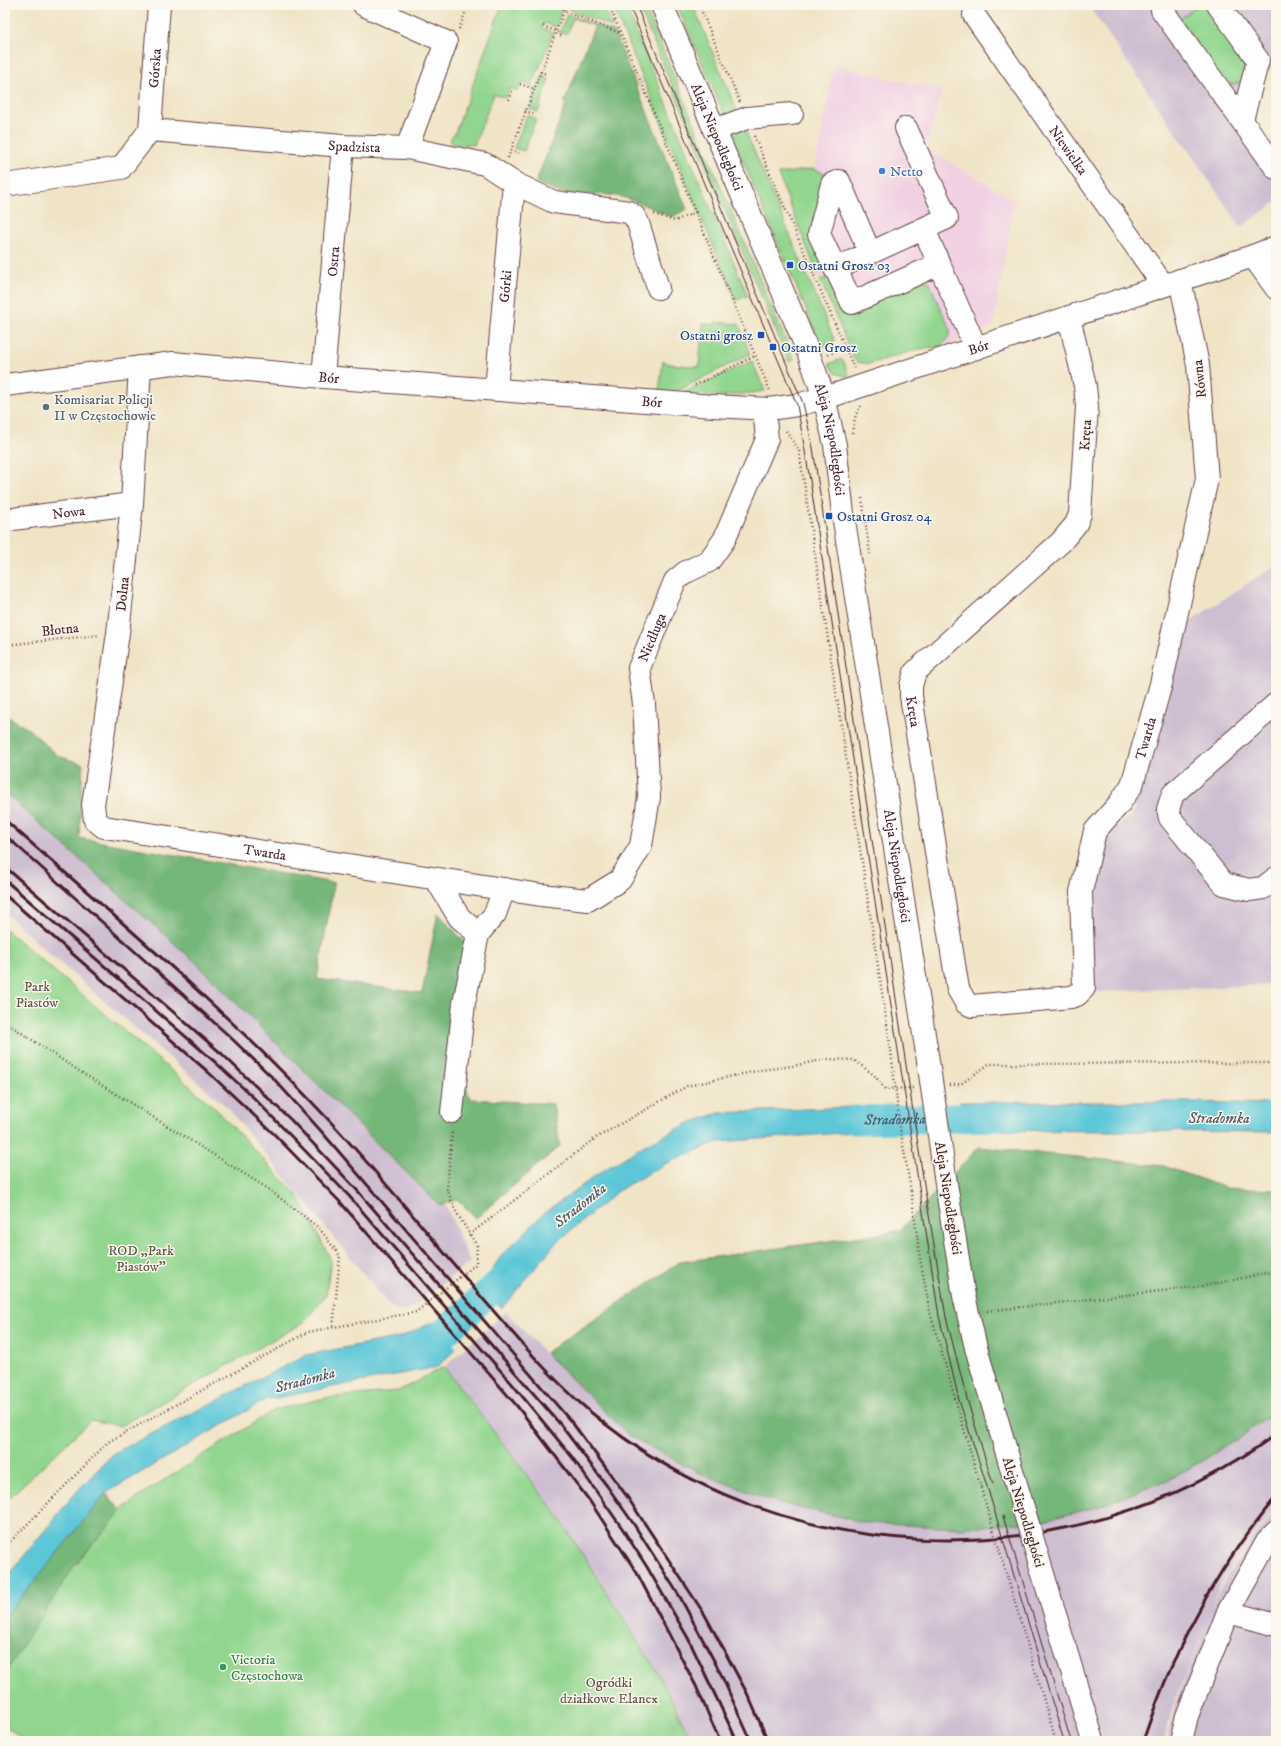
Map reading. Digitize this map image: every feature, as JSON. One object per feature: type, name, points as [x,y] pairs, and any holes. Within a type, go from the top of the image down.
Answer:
[{"type":"street","name":"Górska","points":[[150,130],[159,5]]},
{"type":"street","points":[[364,5],[446,42],[407,148]]},
{"type":"street","name":"Aleja Niepodległości","points":[[662,5],[807,349],[824,397],[837,457],[844,514],[947,1190],[966,1304],[976,1348],[1093,1741]]},
{"type":"street","points":[[1164,5],[1162,10],[1276,168]]},
{"type":"street","points":[[1218,5],[1258,60],[1242,120]]},
{"type":"street","name":"Niewielka","points":[[974,15],[1171,283]]},
{"type":"street","points":[[714,130],[747,118],[792,114]]},
{"type":"street","points":[[835,269],[947,218],[906,128]]},
{"type":"street","name":"Spadzista","points":[[150,130],[343,146],[407,148],[485,164],[514,183],[554,202],[629,212],[634,216],[638,223],[658,288]]},
{"type":"street","points":[[5,185],[121,168],[150,130]]},
{"type":"street","name":"Ostra","points":[[323,377],[343,146]]},
{"type":"street","points":[[870,253],[839,181],[832,184],[819,234],[852,303],[939,264]]},
{"type":"street","name":"Górki","points":[[496,390],[514,183]]},
{"type":"street","points":[[924,228],[976,348]]},
{"type":"street","name":"Bór","points":[[5,385],[173,363],[323,377],[496,390],[767,401],[797,405],[976,348],[1276,247]]},
{"type":"street","points":[[1253,256],[1276,288]]},
{"type":"street","name":"Równa","points":[[1171,283],[1198,365],[1207,479]]},
{"type":"street","name":"Kręta","points":[[1069,317],[1085,386],[1087,407],[1080,514],[1076,524],[1061,542],[916,672],[911,686],[911,696],[941,888],[958,989],[961,996],[966,1003],[978,1006],[1071,997],[1077,995],[1084,988]]},
{"type":"street","name":"Dolna","points":[[95,820],[93,805],[118,633],[132,504],[140,367]]},
{"type":"street","name":"Niedługa","points":[[588,900],[620,880],[642,846],[649,797],[644,704],[639,668],[675,581],[686,572],[709,561],[724,540],[767,439],[767,401]]},
{"type":"street","name":"Twarda","points":[[1084,988],[1082,892],[1095,831],[1119,804],[1132,785],[1161,684],[1207,479]]},
{"type":"street","name":"Nowa","points":[[5,520],[132,504]]},
{"type":"street","points":[[1276,704],[1173,794],[1168,809],[1170,818],[1224,884],[1249,890],[1263,888],[1276,878]]},
{"type":"street","name":"Twarda","points":[[95,820],[104,827],[504,890],[588,900]]},
{"type":"street","points":[[436,879],[459,917],[478,934]]},
{"type":"street","points":[[452,1112],[463,1010],[478,934],[495,914],[504,890]]},
{"type":"street","points":[[1181,1741],[1187,1716],[1228,1612],[1268,1540],[1276,1532]]},
{"type":"street","points":[[1228,1612],[1276,1625]]},
{"type":"path","points":[[506,163],[565,5]]},
{"type":"path","points":[[609,5],[755,356],[767,401]]},
{"type":"path","points":[[699,5],[844,347],[857,374]]},
{"type":"path","points":[[564,11],[620,33]]},
{"type":"path","points":[[543,26],[556,30],[558,34],[562,36]]},
{"type":"path","points":[[540,72],[547,74]]},
{"type":"path","points":[[520,84],[534,90]]},
{"type":"path","points":[[509,100],[513,89]]},
{"type":"path","points":[[525,111],[534,114]]},
{"type":"path","points":[[511,150],[519,153]]},
{"type":"path","points":[[647,212],[675,221],[696,212]]},
{"type":"path","points":[[826,356],[844,347]]},
{"type":"path","points":[[693,386],[755,356]]},
{"type":"path","points":[[785,426],[799,450],[891,1051],[920,1258],[930,1312],[1056,1741]]},
{"type":"path","name":"Błotna","points":[[5,645],[118,633]]},
{"type":"path","points":[[5,1022],[79,1071],[267,1188],[319,1228],[340,1256],[333,1328]]},
{"type":"path","points":[[469,1235],[594,1139],[687,1086],[761,1070],[793,1066],[826,1059],[854,1060],[874,1075],[885,1090]]},
{"type":"path","points":[[961,1084],[988,1064],[1276,1063]]},
{"type":"path","points":[[5,1547],[108,1442],[308,1332],[416,1312],[476,1264],[476,1246],[455,1210],[448,1189],[452,1144],[452,1112]]},
{"type":"path","points":[[984,1311],[1204,1286],[1276,1271]]},
{"type":"shaded area","points":[[1088,5],[1276,5],[1276,65],[1267,71],[1263,78],[1254,116],[1255,121],[1276,153],[1276,202],[1241,227]]},
{"type":"shaded area","points":[[834,66],[942,90],[926,148],[1014,200],[993,327],[940,347],[918,349],[869,364],[857,362],[854,359],[802,236]]},
{"type":"shaded area","points":[[1276,565],[1276,981],[1271,985],[1089,992],[1088,895],[1102,837],[1131,817],[1158,743],[1184,625]]},
{"type":"shaded area","points":[[5,780],[436,1182],[470,1262],[408,1311],[395,1310],[384,1299],[228,1108],[45,950],[5,913]]},
{"type":"shaded area","points":[[506,1312],[562,1371],[699,1473],[778,1503],[867,1523],[961,1527],[1041,1521],[1233,1442],[1276,1412],[1276,1508],[1257,1530],[1219,1584],[1213,1605],[1221,1585],[1260,1529],[1276,1510],[1276,1741],[1167,1741],[1176,1702],[1207,1622],[1174,1702],[1164,1741],[692,1741],[658,1673],[556,1513],[444,1367]]},
{"type":"green space","points":[[502,5],[563,5],[556,27],[544,23],[542,28],[553,33],[532,86],[521,82],[518,91],[510,88],[506,98],[494,94],[474,145],[452,144],[450,139],[455,133]]},
{"type":"green space","points":[[569,5],[603,5],[613,27],[568,9]]},
{"type":"green space","points":[[612,5],[625,5],[748,296],[736,300]]},
{"type":"green space","points":[[638,5],[644,5],[794,360],[789,362]]},
{"type":"green space","points":[[677,5],[693,5],[739,116],[726,117],[724,114]]},
{"type":"green space","points":[[1199,5],[1207,5],[1246,61],[1243,80],[1236,84],[1224,83],[1180,19]]},
{"type":"green space","points":[[567,14],[595,26],[573,18],[567,34],[560,32]]},
{"type":"green space","points":[[595,25],[614,32],[687,209],[672,217],[635,201],[619,196],[563,193],[536,182],[566,104],[564,103]]},
{"type":"green space","points":[[542,76],[549,79],[538,112],[530,109]]},
{"type":"green space","points":[[527,115],[536,119],[524,151],[514,148]]},
{"type":"green space","points":[[743,125],[835,341],[822,347],[733,138],[732,134]]},
{"type":"green space","points":[[813,169],[827,174],[828,269],[817,273],[778,174]]},
{"type":"green space","points":[[831,276],[848,313],[922,278],[929,282],[950,329],[950,334],[940,347],[918,349],[869,364],[857,362],[854,359],[820,280]]},
{"type":"green space","points":[[715,322],[739,324],[750,354],[671,394],[659,392],[663,361],[669,364],[699,367],[703,323],[715,325]]},
{"type":"green space","points":[[841,359],[844,362],[849,376],[842,376],[837,373],[829,364]]},
{"type":"green space","points":[[752,361],[765,391],[727,396],[679,395]]},
{"type":"green space","points":[[5,715],[30,730],[58,756],[83,764],[79,838],[334,883],[317,979],[422,993],[438,913],[468,946],[451,1036],[470,1099],[553,1104],[560,1146],[476,1218],[457,1199],[440,1206],[193,960],[5,793]]},
{"type":"green space","name":"ROD „Park Piastów”","points":[[5,929],[214,1107],[299,1197],[331,1260],[326,1295],[303,1323],[120,1426],[91,1420],[9,1498],[5,1497]]},
{"type":"green space","points":[[979,1147],[1164,1166],[1226,1188],[1276,1190],[1276,1412],[1233,1442],[1175,1477],[1098,1507],[1041,1521],[960,1528],[867,1523],[778,1503],[699,1473],[630,1436],[545,1353],[680,1262],[899,1231]]},
{"type":"green space","name":"Victoria Częstochowa","points":[[444,1367],[556,1513],[658,1673],[692,1741],[26,1741],[5,1726],[5,1673],[74,1566],[117,1513],[147,1491],[274,1410],[326,1398],[398,1391]]},
{"type":"green space","points":[[106,1493],[121,1511],[74,1566],[5,1673],[5,1617]]},
{"type":"water","points":[[955,1102],[1191,1102],[1276,1104],[1276,1132],[959,1130]]},
{"type":"water","points":[[894,1105],[896,1129],[717,1142],[665,1164],[619,1190],[556,1243],[502,1308],[482,1285],[502,1255],[543,1214],[598,1174],[643,1146],[687,1124],[719,1113]]},
{"type":"water","points":[[433,1322],[456,1349],[437,1367],[265,1400],[106,1493],[5,1617],[5,1579],[77,1491],[114,1453],[306,1355],[401,1337]]},
{"type":"pier","points":[[959,1100],[963,1132],[957,1131],[954,1101]]},
{"type":"waterway","name":"Stradomka","points":[[855,1120],[997,1117]]},
{"type":"waterway","name":"Stradomka","points":[[409,1351],[432,1344],[516,1266]]},
{"type":"tram line","points":[[629,5],[797,405],[810,480],[939,1316],[959,1400],[986,1483],[1064,1741]]},
{"type":"tram line","points":[[636,5],[803,403],[813,448],[925,1191],[946,1317],[967,1399],[993,1484]]},
{"type":"tram line","points":[[1003,1516],[1071,1741]]},
{"type":"railway","points":[[5,820],[208,1000],[286,1076],[365,1160],[464,1277],[534,1356],[573,1396],[587,1409],[663,1464],[747,1504],[836,1529],[927,1540],[1019,1536],[1110,1517],[1196,1483],[1276,1434]]},
{"type":"railway","points":[[5,835],[228,1035],[274,1079],[321,1131],[574,1425],[626,1495],[705,1615],[747,1693],[768,1741]]},
{"type":"railway","points":[[5,867],[222,1054],[291,1120],[356,1189],[560,1424],[633,1523],[680,1597],[719,1670],[751,1741]]},
{"type":"railway","points":[[5,880],[215,1062],[254,1098],[349,1196],[513,1385],[572,1457],[622,1528],[647,1567],[688,1638],[737,1741]]},
{"type":"railway","points":[[5,895],[207,1071],[275,1135],[341,1203],[517,1406],[589,1500],[637,1573],[696,1686],[720,1741]]},
{"type":"railway","points":[[1143,1741],[1168,1676],[1198,1613],[1215,1582],[1234,1553],[1254,1524],[1276,1497]]},
{"type":"place","name":"Netto","points":[[882,171]]},
{"type":"place","name":"Ostatni Grosz 03","points":[[790,265]]},
{"type":"place","name":"Ostatni grosz","points":[[761,335]]},
{"type":"place","name":"Ostatni Grosz","points":[[773,347]]},
{"type":"place","name":"Komisariat Policji II w Częstochowie","points":[[46,407]]},
{"type":"place","name":"Ostatni Grosz 04","points":[[829,516]]},
{"type":"place","name":"Victoria Częstochowa","points":[[223,1667]]},
{"type":"park label","name":"Park Piastów","points":[[37,994]]},
{"type":"park label","name":"Ogródki działkowe Elanex","points":[[609,1690]]}]
